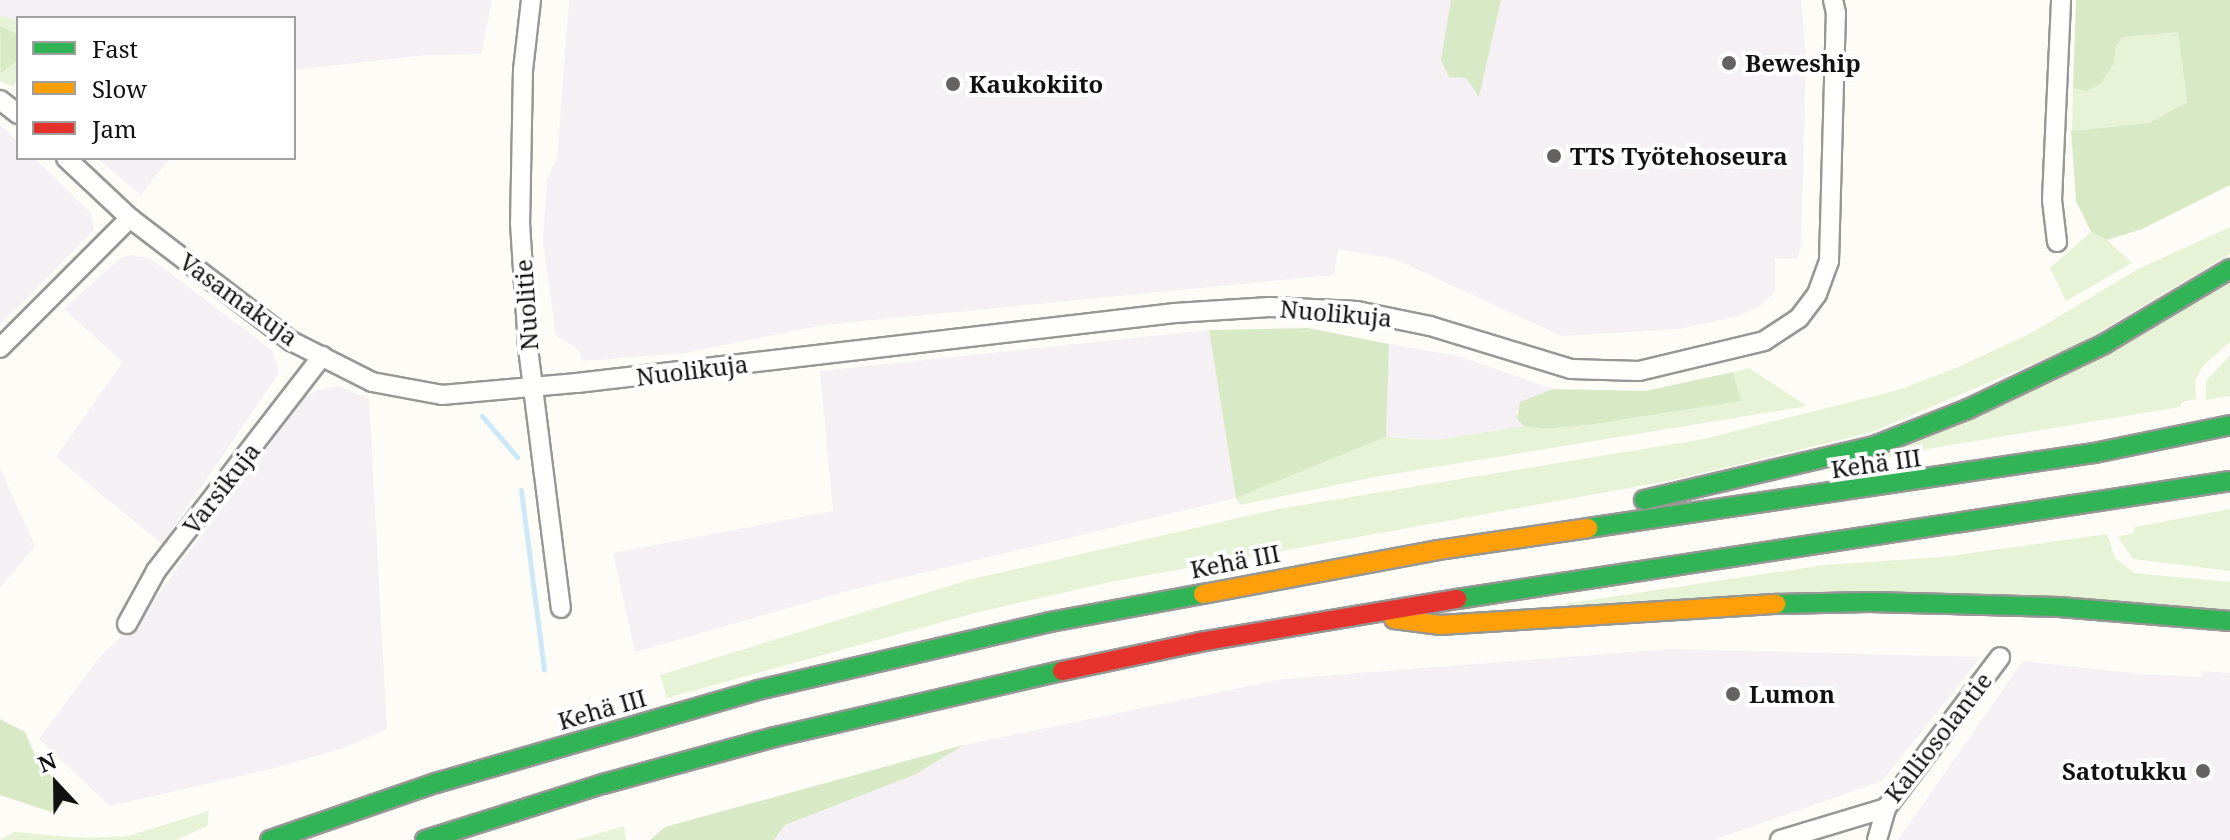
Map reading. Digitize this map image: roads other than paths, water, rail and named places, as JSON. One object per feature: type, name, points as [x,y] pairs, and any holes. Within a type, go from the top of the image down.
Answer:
[{"type":"highway","points":[[1438,550],[1563,513],[1639,501],[1874,446],[2037,379],[2230,269]]},
{"type":"highway","name":"Kehä III","points":[[270,840],[436,783],[591,736],[926,648],[1223,588],[1438,550],[1963,474],[2094,453],[2230,425]]},
{"type":"highway","points":[[425,840],[603,784],[775,737],[1076,667],[1354,614],[2103,503],[2230,481]]},
{"type":"highway","points":[[1354,614],[1441,625],[1760,604],[1870,602],[2059,607],[2230,621]]},
{"type":"street","name":"Nuolitie","points":[[531,0],[523,70],[520,223],[533,388],[561,608]]},
{"type":"street","name":"Nuolikuja","points":[[533,388],[1175,313],[1270,307],[1307,306],[1396,318],[1571,369],[1639,371],[1749,347],[1776,335],[1799,318],[1817,294],[1829,261],[1836,13],[1833,0]]},
{"type":"street","points":[[2057,242],[2052,200],[2061,0]]},
{"type":"street","points":[[0,100],[16,112]]},
{"type":"street","name":"Vasamakuja","points":[[68,160],[130,218],[291,341],[372,382],[442,395],[533,388]]},
{"type":"street","points":[[0,348],[130,218]]},
{"type":"street","name":"Varsikuja","points":[[127,624],[156,571],[322,356]]},
{"type":"street","name":"Kalliosolantie","points":[[1780,840],[1886,808],[2000,657]]},
{"type":"street","points":[[1877,840],[1886,808]]},
{"type":"waterway","points":[[482,416],[517,457]]},
{"type":"waterway","points":[[521,490],[544,670]]},
{"type":"place","name":"Beweship","points":[[1729,63]]},
{"type":"place","name":"Kaukokiito","points":[[953,84]]},
{"type":"place","name":"TTS Työtehoseura","points":[[1554,156]]},
{"type":"place","name":"Lumon","points":[[1733,694]]},
{"type":"place","name":"Satotukku","points":[[2203,771]]}]
